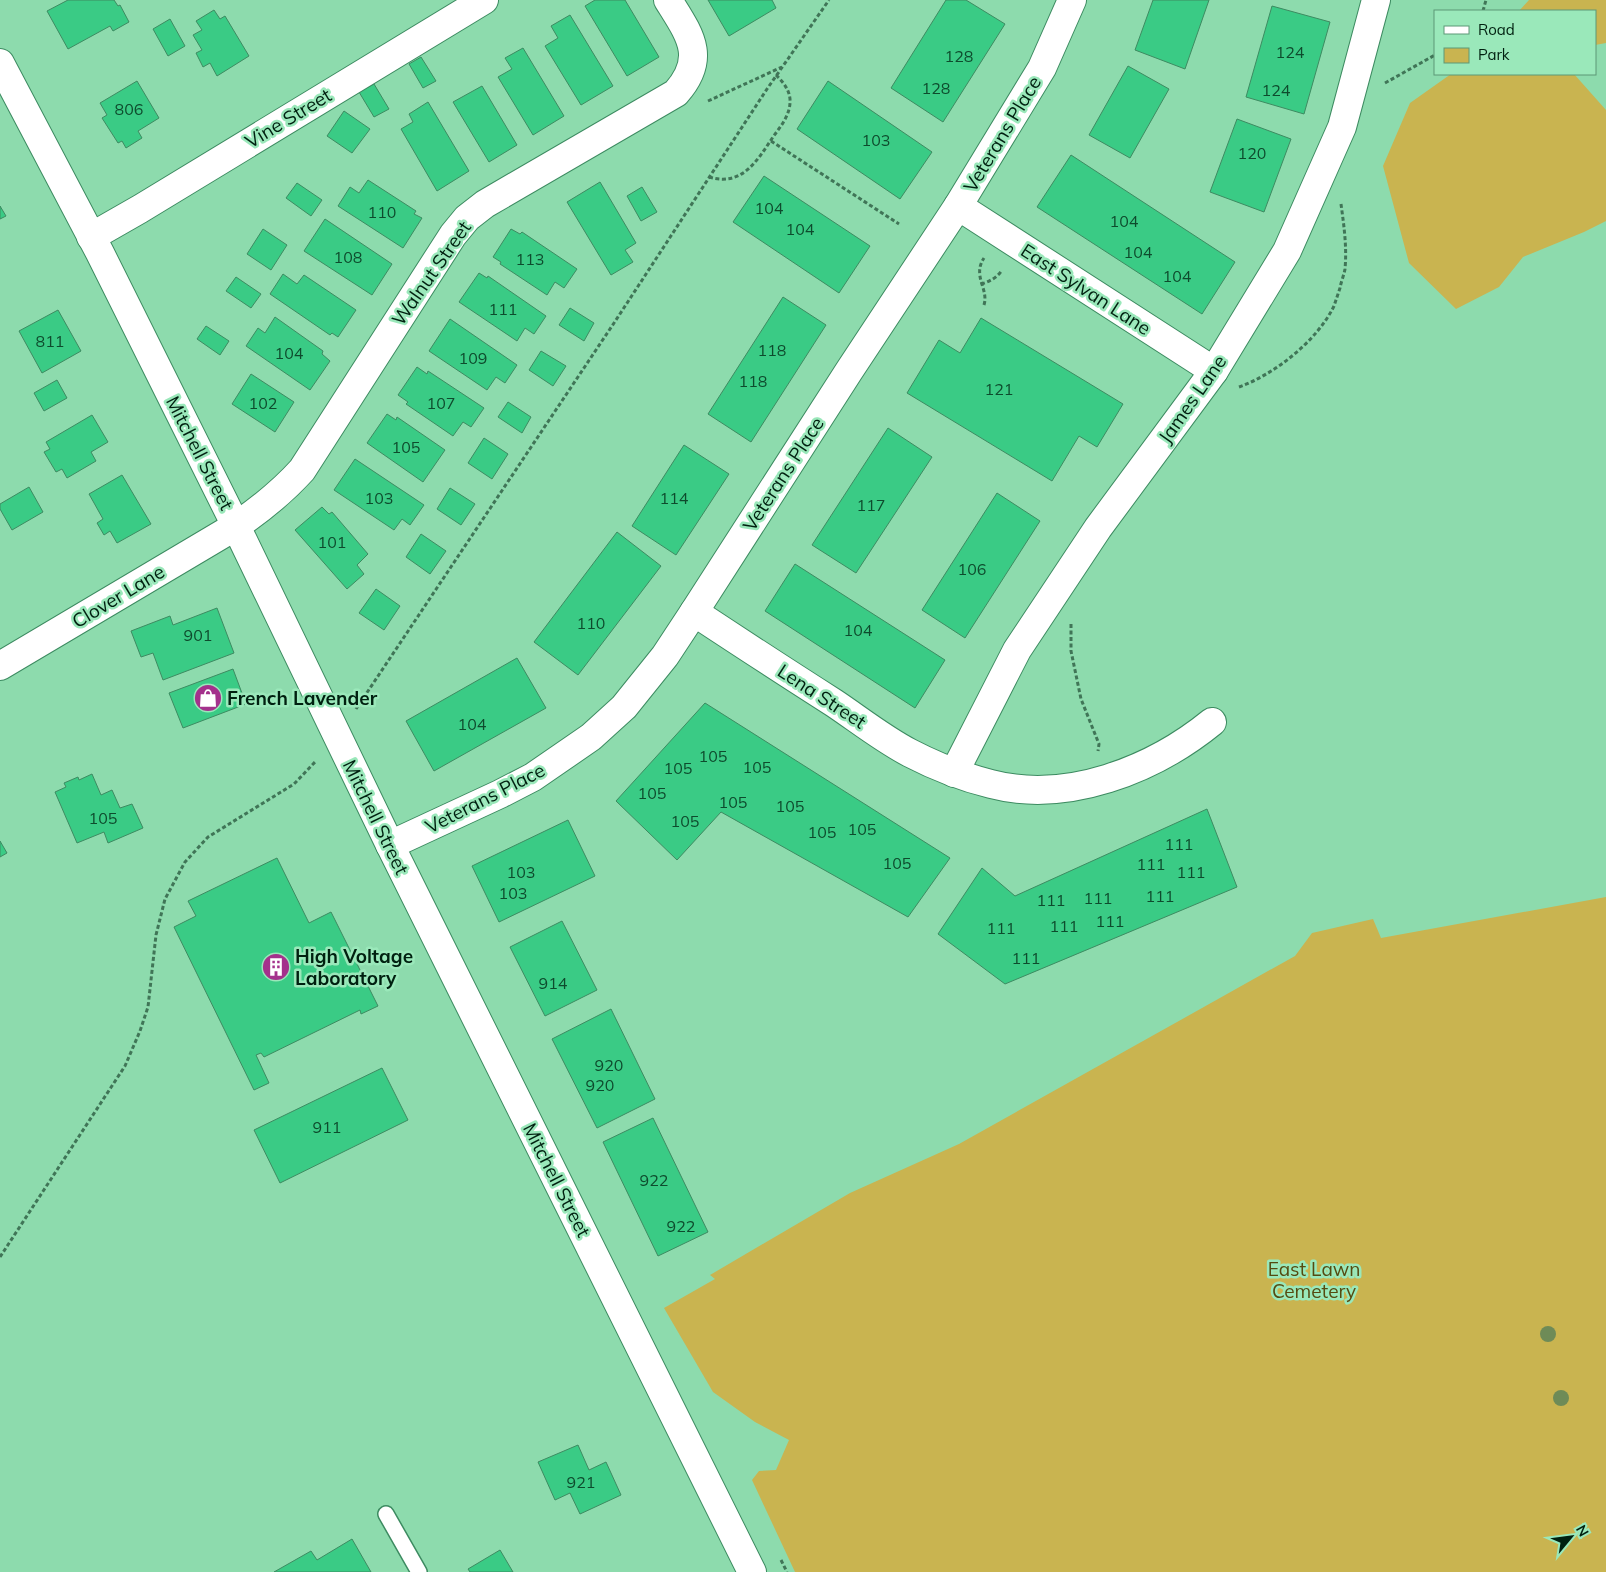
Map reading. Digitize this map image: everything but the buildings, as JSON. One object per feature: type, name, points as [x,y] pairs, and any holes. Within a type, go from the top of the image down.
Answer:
[{"type":"street","name":"Vine Street","points":[[92,237],[484,0]]},
{"type":"street","name":"Walnut Street","points":[[236,526],[285,489],[302,470],[452,235],[467,218],[485,204],[676,93],[686,82],[691,67],[693,50],[690,36],[668,0]]},
{"type":"street","name":"Veterans Place","points":[[390,845],[533,777],[591,737],[624,707],[665,656],[958,206],[1042,68],[1072,0]]},
{"type":"street","name":"James Lane","points":[[954,773],[1017,650],[1098,528],[1214,371],[1287,250],[1342,127],[1376,0]]},
{"type":"street","name":"Mitchell Street","points":[[0,64],[92,237],[236,526],[390,845],[752,1572]]},
{"type":"street","name":"East Sylvan Lane","points":[[958,206],[1214,371]]},
{"type":"street","name":"Clover Lane","points":[[0,666],[236,526]]},
{"type":"street","name":"Lena Street","points":[[694,612],[908,752],[954,773],[992,785],[1035,790],[1076,786],[1118,776],[1155,760],[1196,735],[1212,722]]},
{"type":"lane","points":[[386,1514],[419,1572]]},
{"type":"path","points":[[359,705],[776,75],[829,0]]},
{"type":"path","points":[[1382,86],[1387,81],[1434,56]]},
{"type":"path","points":[[700,104],[782,67]]},
{"type":"path","points":[[710,177],[719,180],[729,179],[751,168],[759,160],[787,117],[790,97],[782,81],[776,75]]},
{"type":"path","points":[[771,141],[899,224]]},
{"type":"path","points":[[1234,389],[1251,383],[1303,347],[1322,326],[1334,306],[1345,271],[1346,236],[1340,198]]},
{"type":"path","points":[[984,305],[985,296],[981,284],[980,264],[986,256]]},
{"type":"path","points":[[981,284],[999,275],[1004,267]]},
{"type":"path","points":[[1071,619],[1071,651],[1081,699],[1100,744],[1098,751],[1094,755]]},
{"type":"path","points":[[0,1257],[125,1066],[148,1007],[156,935],[165,899],[185,862],[208,838],[294,784],[315,764]]},
{"type":"green space","points":[[1529,0],[1606,0],[1606,43],[1596,45],[1596,10],[1520,10]]},
{"type":"green space","points":[[1450,75],[1575,75],[1606,110],[1606,221],[1523,257],[1499,287],[1456,309],[1409,263],[1383,166],[1410,103]]},
{"type":"green space","name":"East Lawn Cemetery","points":[[1606,897],[1606,1572],[795,1572],[752,1480],[759,1471],[776,1470],[789,1440],[755,1422],[713,1392],[664,1308],[715,1279],[710,1275],[850,1193],[959,1144],[1295,956],[1312,933],[1373,919],[1381,938]]},
{"type":"place","name":"French Lavender","points":[[208,698]]},
{"type":"place","name":"High Voltage Laboratory","points":[[276,967]]}]
